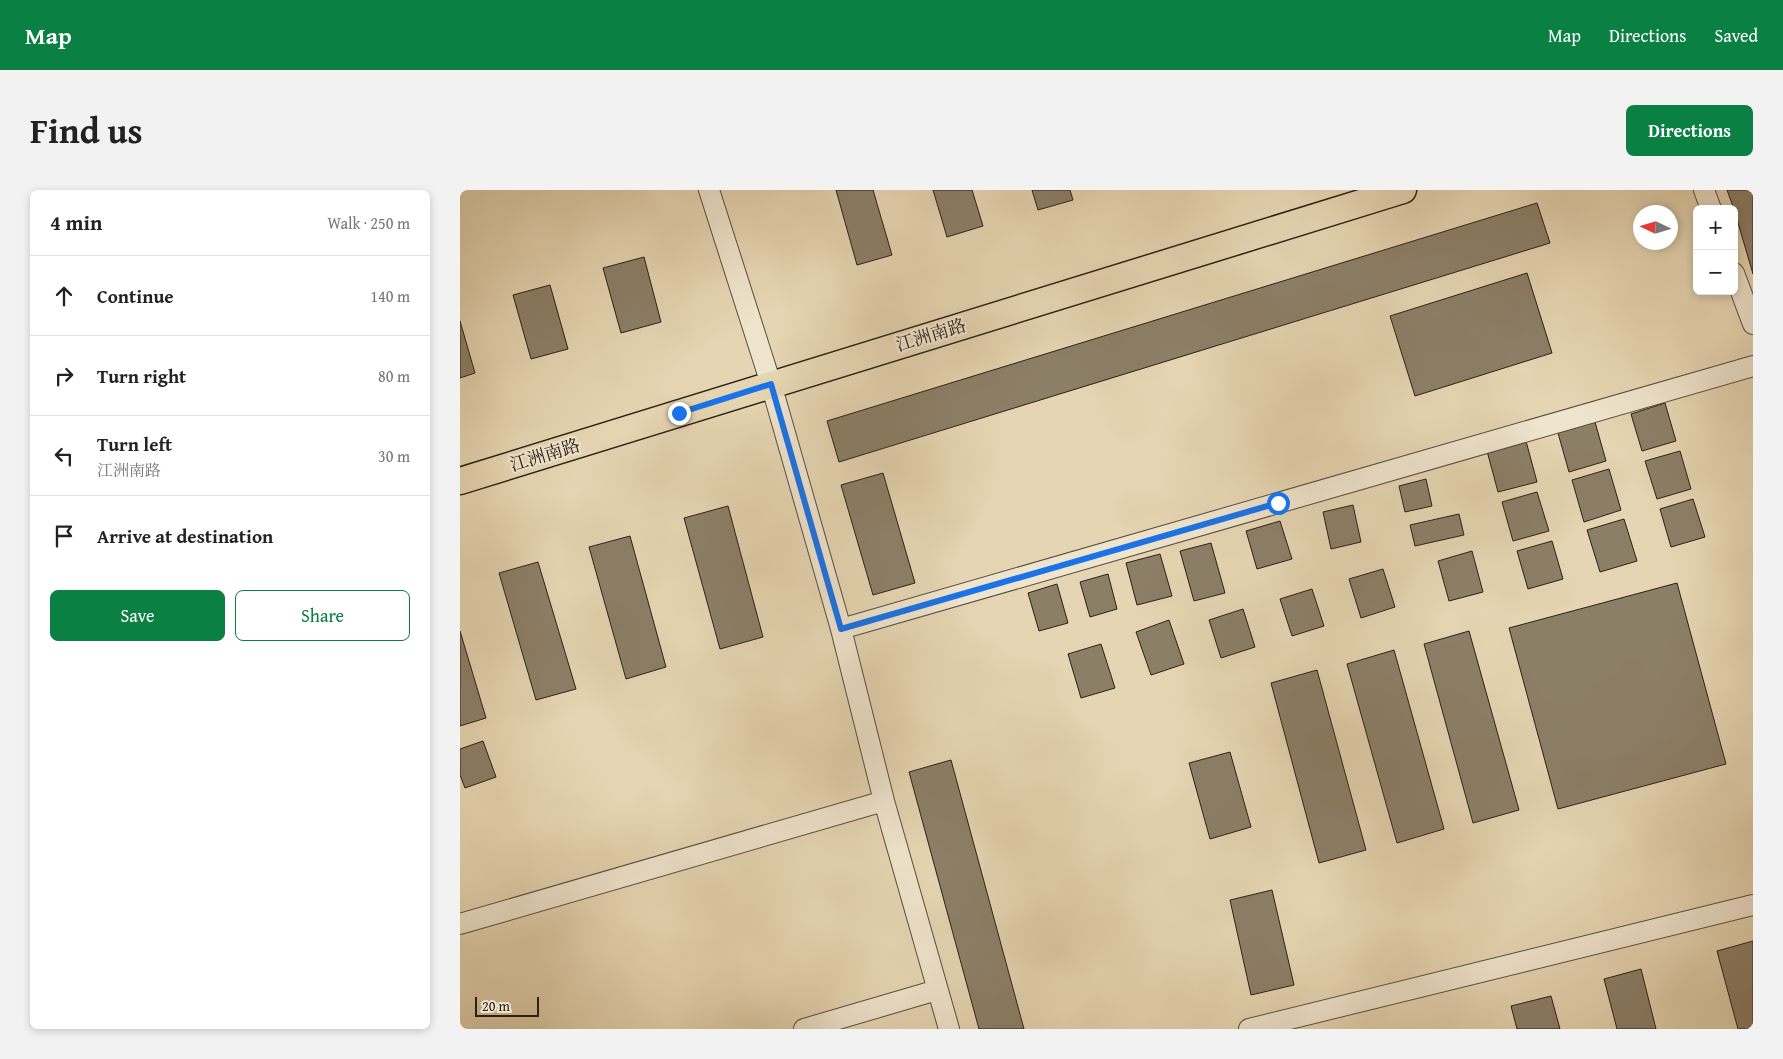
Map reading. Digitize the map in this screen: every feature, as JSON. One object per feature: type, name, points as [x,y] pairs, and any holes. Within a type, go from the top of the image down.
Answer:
[{"type":"main road","name":"江洲南路","points":[[460,481],[1403,190]]},
{"type":"street","points":[[709,190],[771,384],[841,629],[884,801],[949,1029]]},
{"type":"street","points":[[1704,190],[1710,205]]},
{"type":"street","points":[[1738,284],[1753,324]]},
{"type":"street","points":[[841,629],[1753,366]]},
{"type":"street","points":[[460,924],[884,801]]},
{"type":"street","points":[[1249,1029],[1753,905]]},
{"type":"street","points":[[804,1029],[937,990]]},
{"type":"building","points":[[836,190],[873,190],[892,255],[857,265]]},
{"type":"building","points":[[933,190],[972,190],[983,226],[947,237]]},
{"type":"building","points":[[1032,190],[1070,190],[1073,200],[1038,210]]},
{"type":"building","points":[[1727,190],[1753,190],[1753,274],[1738,223],[1738,205],[1733,205]]},
{"type":"building","points":[[1537,203],[1550,243],[839,462],[827,421]]},
{"type":"building","points":[[644,257],[661,322],[621,333],[603,268]]},
{"type":"building","points":[[1527,273],[1552,353],[1415,396],[1390,316]]},
{"type":"building","points":[[550,285],[568,349],[531,359],[513,295]]},
{"type":"building","points":[[460,321],[475,373],[460,378]]},
{"type":"building","points":[[1665,403],[1676,441],[1642,451],[1631,414]]},
{"type":"building","points":[[1595,422],[1606,461],[1569,472],[1558,433]]},
{"type":"building","points":[[1526,441],[1537,482],[1498,492],[1487,451]]},
{"type":"building","points":[[1680,451],[1691,489],[1657,499],[1645,461]]},
{"type":"building","points":[[1609,469],[1621,510],[1584,522],[1572,480]]},
{"type":"building","points":[[883,473],[915,583],[873,595],[841,485]]},
{"type":"building","points":[[1426,479],[1432,506],[1405,512],[1399,486]]},
{"type":"building","points":[[1537,492],[1549,531],[1513,541],[1502,502]]},
{"type":"building","points":[[1693,499],[1705,537],[1671,547],[1660,509]]},
{"type":"building","points":[[1353,505],[1361,542],[1331,549],[1323,512]]},
{"type":"building","points":[[728,506],[763,637],[720,649],[684,518]]},
{"type":"building","points":[[1459,514],[1464,535],[1415,546],[1410,525]]},
{"type":"building","points":[[1624,519],[1637,561],[1600,572],[1587,530]]},
{"type":"building","points":[[1280,521],[1292,559],[1257,569],[1246,531]]},
{"type":"building","points":[[630,536],[666,667],[626,679],[589,547]]},
{"type":"building","points":[[1552,541],[1563,579],[1528,589],[1517,551]]},
{"type":"building","points":[[1211,543],[1225,593],[1194,601],[1180,551]]},
{"type":"building","points":[[1472,551],[1483,592],[1449,601],[1438,561]]},
{"type":"building","points":[[1160,554],[1172,596],[1137,605],[1126,563]]},
{"type":"building","points":[[538,562],[576,689],[536,700],[499,573]]},
{"type":"building","points":[[1383,569],[1395,607],[1361,618],[1349,579]]},
{"type":"building","points":[[1108,574],[1117,609],[1090,617],[1080,582]]},
{"type":"building","points":[[1677,583],[1726,764],[1558,809],[1509,628]]},
{"type":"building","points":[[1057,584],[1068,623],[1039,631],[1028,593]]},
{"type":"building","points":[[1312,589],[1324,626],[1292,636],[1280,599]]},
{"type":"building","points":[[1243,609],[1255,647],[1221,658],[1209,620]]},
{"type":"building","points":[[1169,620],[1184,664],[1151,675],[1136,632]]},
{"type":"building","points":[[460,631],[486,718],[460,726]]},
{"type":"building","points":[[1469,631],[1519,810],[1473,823],[1424,644]]},
{"type":"building","points":[[1101,644],[1115,688],[1081,698],[1068,654]]},
{"type":"building","points":[[1394,650],[1444,829],[1397,843],[1347,664]]},
{"type":"building","points":[[1317,670],[1366,850],[1319,863],[1271,683]]},
{"type":"building","points":[[483,741],[496,777],[465,788],[460,775],[460,749]]},
{"type":"building","points":[[1230,752],[1251,827],[1210,839],[1189,763]]},
{"type":"building","points":[[951,760],[1024,1029],[979,1029],[909,772]]},
{"type":"building","points":[[1272,890],[1294,985],[1251,995],[1230,900]]},
{"type":"building","points":[[1753,941],[1753,1029],[1738,1029],[1717,951]]},
{"type":"building","points":[[1641,969],[1656,1029],[1617,1029],[1604,979]]},
{"type":"building","points":[[1551,996],[1560,1029],[1517,1029],[1511,1006]]},
{"type":"route","points":[[679,413],[771,384],[841,629],[1278,503]]}]
